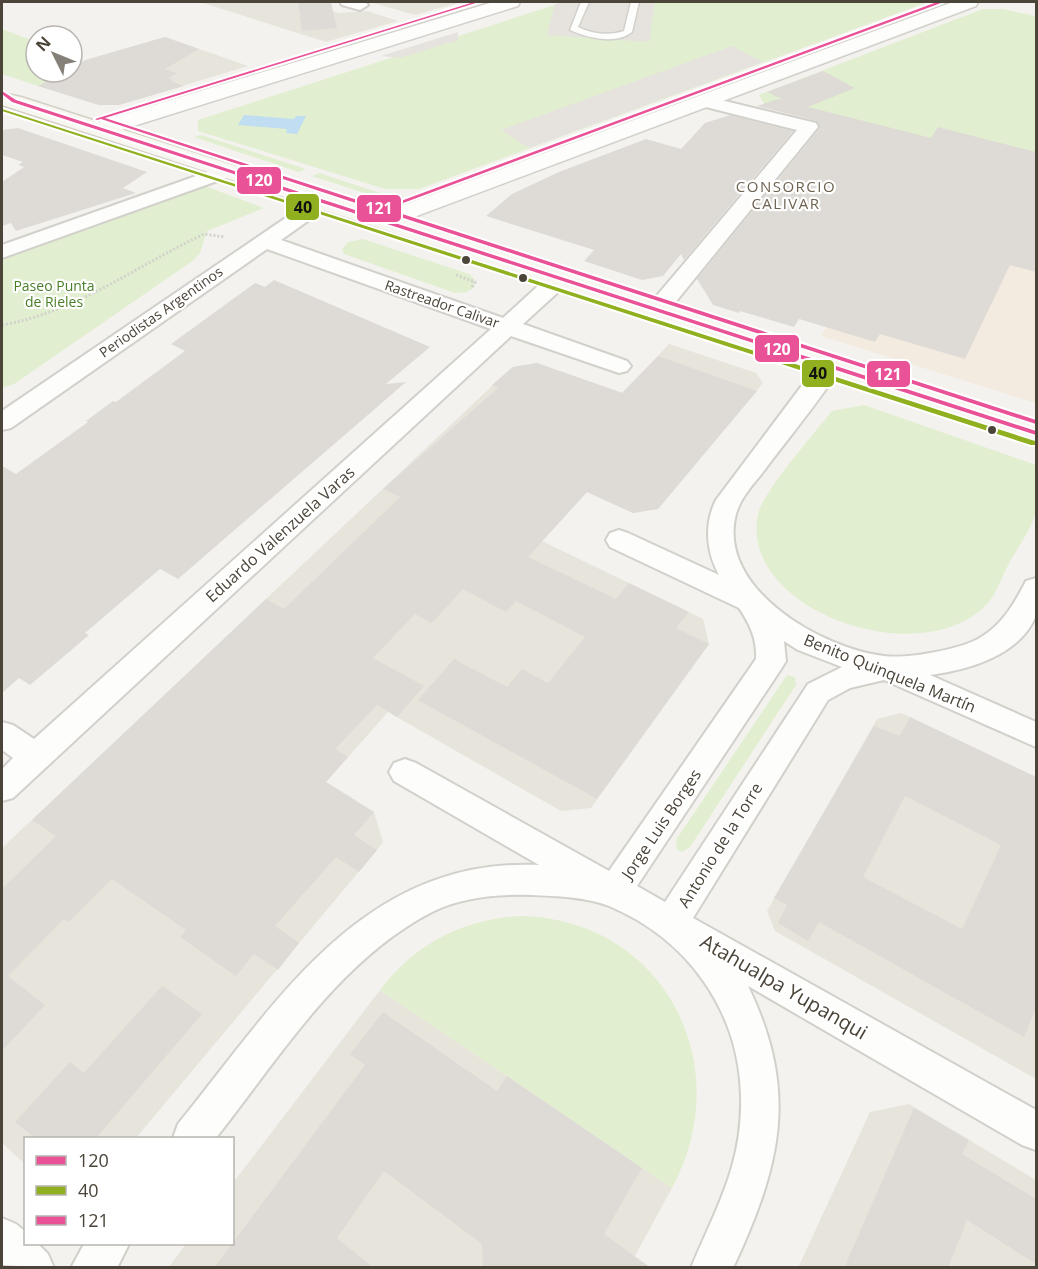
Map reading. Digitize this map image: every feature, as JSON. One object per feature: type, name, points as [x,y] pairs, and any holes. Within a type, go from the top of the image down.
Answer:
[{"type":"main road","points":[[5,100],[1036,433]]},
{"type":"street","points":[[100,129],[511,2]]},
{"type":"street","points":[[382,222],[969,2]]},
{"type":"street","points":[[657,310],[809,127],[704,101]]},
{"type":"street","points":[[2,252],[226,171]]},
{"type":"street","name":"Periodistas Argentinos","points":[[2,421],[322,202]]},
{"type":"street","name":"Rastreador Calivar","points":[[264,241],[619,366]]},
{"type":"street","name":"Eduardo Valenzuela Varas","points":[[2,788],[559,279]]},
{"type":"street","name":"Jorge Luis Borges","points":[[193,1137],[317,979],[381,922],[428,899],[491,881],[551,881],[615,891],[771,661],[772,646],[767,629],[732,576],[726,560],[720,538],[724,512],[731,497],[830,366]]},
{"type":"street","name":"Benito Quinquela Martín","points":[[619,540],[750,601],[768,617],[808,642],[886,668],[1036,735]]},
{"type":"street","name":"Antonio de la Torre","points":[[711,1268],[733,1224],[752,1172],[759,1122],[755,1047],[738,1005],[717,968],[671,923],[818,692],[831,682],[867,670],[940,662],[989,646],[1009,632],[1036,588]]},
{"type":"street","points":[[2,734],[36,757]]},
{"type":"street","name":"Atahualpa Yupanqui","points":[[405,772],[1036,1131]]},
{"type":"street","points":[[2,1238],[34,1268]]},
{"type":"street","points":[[91,1268],[109,1245]]},
{"type":"lane","points":[[585,2],[573,28],[582,33],[621,36],[628,32],[635,2]]},
{"type":"path","points":[[2,325],[27,323],[55,314],[204,234],[264,241]]},
{"type":"shaded area","points":[[200,2],[304,2],[339,13],[367,11],[398,21],[326,42]]},
{"type":"shaded area","points":[[370,2],[461,2],[415,15]]},
{"type":"shaded area","points":[[564,2],[655,2],[649,42],[547,35],[555,4]]},
{"type":"shaded area","points":[[458,32],[458,40],[400,58],[381,56]]},
{"type":"shaded area","points":[[165,37],[248,66],[119,105],[99,105],[38,86],[42,84],[84,84],[85,60]]},
{"type":"shaded area","points":[[732,46],[763,62],[529,148],[501,130]]},
{"type":"shaded area","points":[[940,150],[1036,176],[1036,403],[821,336]]},
{"type":"shaded area","points":[[669,344],[756,373],[763,383],[658,509],[633,513],[587,492],[542,541],[703,619],[709,644],[591,808],[561,811],[388,712],[326,782],[374,812],[383,842],[377,850],[137,1137],[24,1137],[24,1163],[2,1143],[2,848],[512,367],[537,363],[623,393]]},
{"type":"shaded area","points":[[901,713],[1036,777],[1036,1079],[775,931],[767,911],[877,719]]},
{"type":"shaded area","points":[[380,990],[672,1188],[629,1267],[168,1268],[185,1245],[234,1245],[234,1182]]},
{"type":"shaded area","points":[[909,1104],[1036,1180],[1036,1267],[798,1268],[870,1112]]},
{"type":"green space","points":[[564,2],[928,2],[419,189],[385,189],[198,131],[198,120]]},
{"type":"green space","points":[[983,9],[1002,9],[1036,16],[1036,176],[764,104],[759,95]]},
{"type":"green space","points":[[2,29],[24,37],[24,81],[2,74]]},
{"type":"green space","points":[[201,135],[306,169],[299,172],[194,137]]},
{"type":"green space","points":[[319,173],[383,194],[377,197],[312,176]]},
{"type":"green space","name":"Paseo Punta de Rieles","points":[[205,186],[264,208],[207,231],[200,253],[194,260],[14,384],[2,388],[2,258]]},
{"type":"green space","points":[[363,239],[469,274],[474,279],[474,287],[467,292],[455,293],[344,254],[342,250],[348,242]]},
{"type":"green space","points":[[864,405],[1036,465],[1037,505],[1029,530],[989,602],[955,625],[918,633],[878,631],[839,621],[803,603],[776,578],[759,548],[758,514],[779,477],[832,411]]},
{"type":"green space","points":[[787,675],[795,677],[796,685],[690,847],[682,852],[677,850],[676,840]]},
{"type":"green space","points":[[519,916],[570,923],[613,942],[648,970],[675,1006],[691,1048],[697,1093],[691,1141],[672,1188],[380,990],[408,960],[441,937],[478,923]]},
{"type":"water","points":[[244,115],[294,119],[296,116],[306,116],[297,134],[286,133],[287,129],[238,125]]},
{"type":"building","points":[[298,2],[331,2],[337,28],[302,31]]},
{"type":"building","points":[[165,37],[199,49],[165,69],[177,73],[168,78],[184,86],[119,105],[99,105],[38,86],[42,84],[84,84],[84,61]]},
{"type":"building","points":[[823,71],[855,88],[808,107],[931,138],[938,127],[1036,152],[1036,272],[1010,265],[965,359],[880,334],[875,342],[799,319],[794,327],[740,311],[739,313],[713,305],[697,279],[820,128],[817,121],[757,106],[778,99],[783,100],[767,92]]},
{"type":"building","points":[[730,115],[793,131],[684,260],[681,254],[663,276],[642,280],[584,261],[594,250],[486,216],[512,194],[559,172],[646,139],[681,149],[705,123]]},
{"type":"building","points":[[18,128],[147,172],[123,188],[136,193],[16,231],[11,223],[2,226],[2,182],[24,167],[18,165],[23,162],[2,155],[2,130]]},
{"type":"building","points":[[274,280],[430,347],[386,384],[406,382],[178,579],[160,569],[85,633],[89,635],[30,685],[19,678],[2,693],[2,466],[16,474],[113,401],[116,402],[185,351],[171,344],[255,283],[265,287]]},
{"type":"building","points":[[658,356],[757,391],[658,509],[633,513],[587,492],[528,557],[616,599],[629,583],[689,612],[676,628],[709,644],[597,799],[418,700],[454,659],[507,687],[522,669],[548,683],[585,637],[516,601],[506,612],[463,589],[432,623],[415,614],[373,658],[424,686],[397,717],[377,705],[335,749],[348,757],[326,782],[374,812],[354,835],[377,850],[359,872],[336,857],[275,926],[299,943],[278,970],[254,954],[236,976],[180,937],[186,930],[112,879],[69,922],[64,919],[8,976],[45,1005],[2,1051],[2,889],[56,836],[32,820],[266,599],[284,609],[400,497],[383,489],[498,388],[492,385],[513,367],[537,363],[622,393]]},
{"type":"building","points":[[910,717],[1036,777],[1036,1008],[1024,1037],[819,922],[808,941],[778,923],[787,905],[774,898],[874,726],[900,736]],"holes":[[[905,796],[1001,845],[962,929],[863,877]]]},
{"type":"building","points":[[162,986],[202,1014],[97,1137],[34,1137],[15,1122],[70,1062],[84,1073]]},
{"type":"building","points":[[383,1012],[497,1091],[507,1076],[642,1168],[604,1234],[651,1268],[483,1268],[482,1244],[384,1171],[337,1238],[374,1268],[214,1268],[231,1245],[234,1245],[234,1241],[365,1065],[350,1054]]},
{"type":"building","points":[[914,1108],[969,1140],[962,1154],[1036,1199],[1036,1264],[967,1220],[948,1268],[844,1268]]},
{"type":"transit line","name":"121","points":[[97,119],[477,2]]},
{"type":"transit line","name":"121","points":[[378,211],[940,2]]},
{"type":"transit line","name":"120","points":[[2,92],[14,101],[1036,433]]},
{"type":"transit line","name":"40","points":[[2,110],[1033,443]]},
{"type":"transit line","name":"121","points":[[103,119],[1036,422]]},
{"type":"district","name":"CONSORCIO CALIVAR","points":[[786,196]]}]
